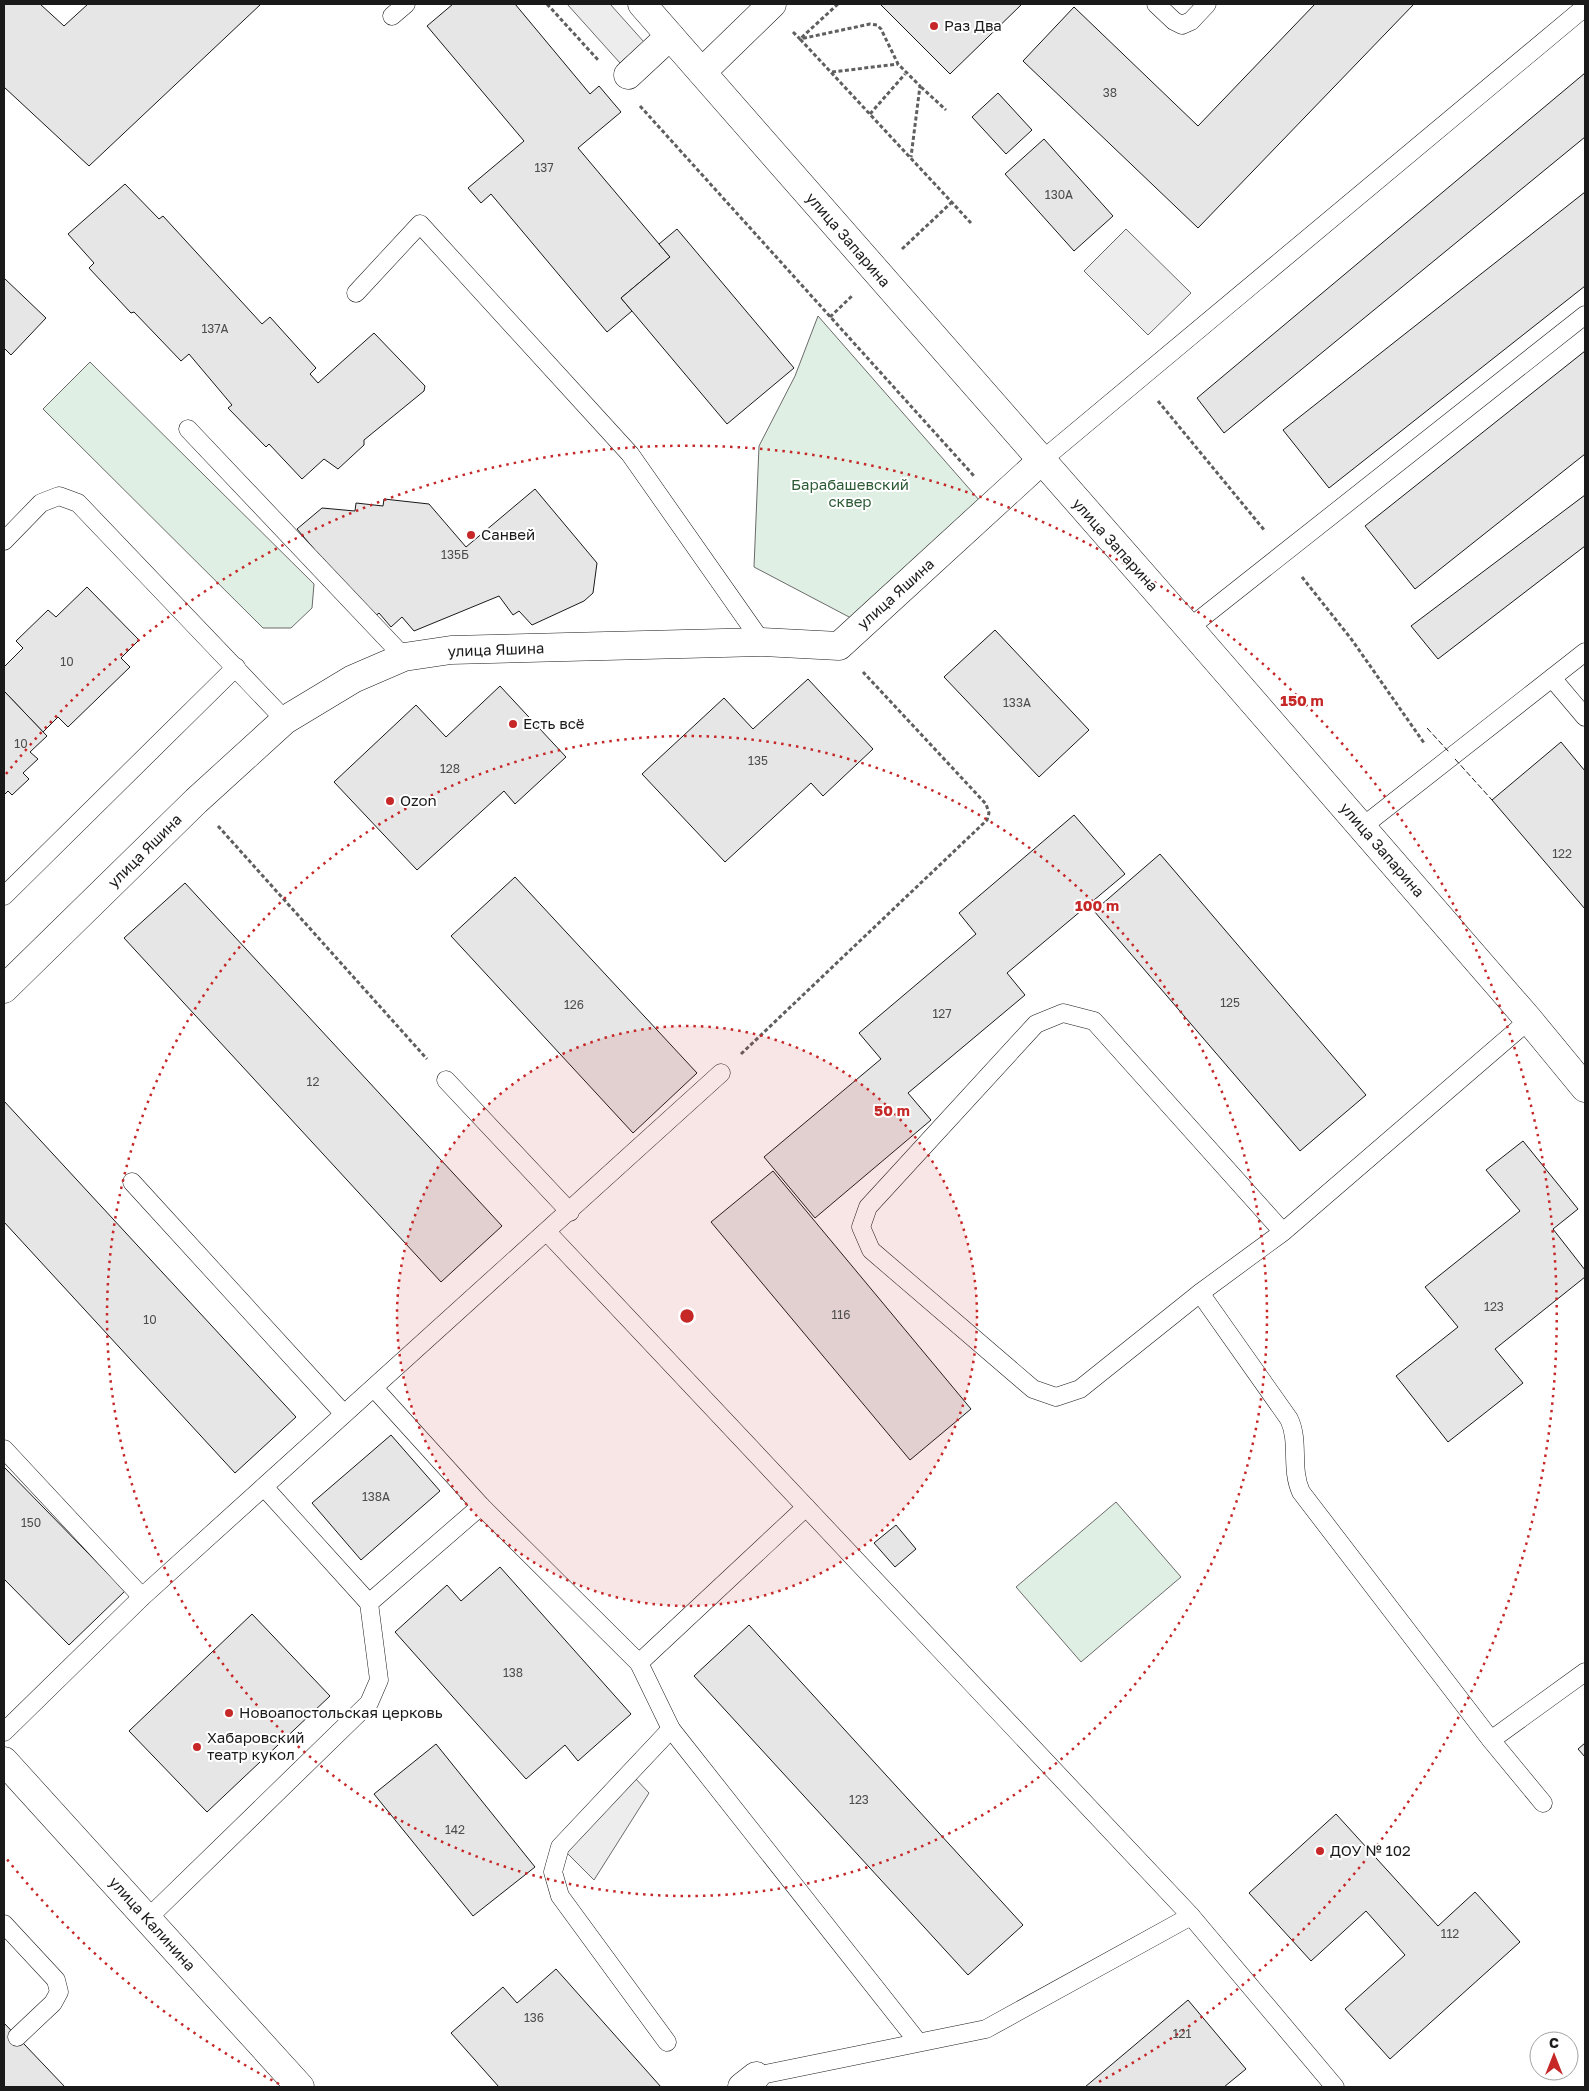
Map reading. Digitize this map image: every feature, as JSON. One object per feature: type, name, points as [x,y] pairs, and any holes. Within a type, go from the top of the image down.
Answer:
[{"type":"street","name":"улица Запарина","points":[[642,4],[1189,628],[1529,1020],[1585,1088]]},
{"type":"street","points":[[702,72],[771,5]]},
{"type":"street","points":[[628,76],[670,36]]},
{"type":"street","name":"улица Яшина","points":[[4,989],[196,801],[285,720],[353,678],[404,657],[451,650],[762,642],[839,646],[1041,461]]},
{"type":"street","name":"улица Калинина","points":[[4,1761],[300,2087]]},
{"type":"lane","points":[[392,16],[406,4]]},
{"type":"lane","points":[[1156,4],[1174,21],[1182,25],[1191,21],[1208,4]]},
{"type":"lane","points":[[1041,461],[1585,7]]},
{"type":"lane","points":[[356,294],[420,224],[630,454],[762,642]]},
{"type":"lane","points":[[1189,628],[1585,315]]},
{"type":"lane","points":[[188,429],[404,657]]},
{"type":"lane","points":[[4,541],[42,503],[60,496],[78,503],[285,720]]},
{"type":"lane","points":[[1362,827],[1585,652]]},
{"type":"lane","points":[[4,896],[236,667]]},
{"type":"lane","points":[[1552,678],[1585,717]]},
{"type":"lane","points":[[1283,1232],[1094,1021],[1063,1013],[1036,1024],[868,1207],[861,1228],[871,1250],[1033,1389],[1056,1397],[1080,1389],[1200,1293],[1283,1232],[1529,1020]]},
{"type":"lane","points":[[4,1732],[142,1597],[570,1212],[721,1073]]},
{"type":"lane","points":[[446,1080],[570,1212]]},
{"type":"lane","points":[[132,1182],[344,1414]]},
{"type":"lane","points":[[546,1232],[1191,1916],[1335,2087]]},
{"type":"lane","points":[[1200,1293],[1294,1428],[1296,1482],[1301,1492],[1491,1740],[1543,1803]]},
{"type":"lane","points":[[374,1388],[481,1506],[639,1663],[671,1729],[918,2042]]},
{"type":"lane","points":[[4,1449],[142,1597]]},
{"type":"lane","points":[[147,1919],[369,1704],[379,1680],[369,1604],[264,1487]]},
{"type":"lane","points":[[369,1604],[481,1506]]},
{"type":"lane","points":[[639,1663],[806,1507]]},
{"type":"lane","points":[[1491,1740],[1585,1672]]},
{"type":"lane","points":[[667,2042],[560,1896],[553,1872],[560,1847],[671,1729]]},
{"type":"lane","points":[[749,2081],[986,2028],[1191,1916]]},
{"type":"lane","points":[[4,1924],[56,1980],[59,1992],[54,2003],[17,2037]]},
{"type":"path","points":[[547,4],[600,62]]},
{"type":"path","points":[[800,39],[838,4]]},
{"type":"path","points":[[771,5],[800,39],[971,222]]},
{"type":"path","points":[[800,39],[870,24],[877,25],[882,29],[898,64],[906,74],[946,110]]},
{"type":"path","points":[[831,72],[898,64]]},
{"type":"path","points":[[870,114],[906,74]]},
{"type":"path","points":[[911,157],[920,86]]},
{"type":"path","points":[[639,106],[997,502]]},
{"type":"path","points":[[721,1073],[982,826],[989,813],[986,804],[839,646]]},
{"type":"path","points":[[196,801],[446,1080]]},
{"type":"green space","name":"Барабашевский сквер","points":[[818,316],[980,501],[851,618],[754,567],[759,446],[795,376]]},
{"type":"green space","points":[[90,362],[314,584],[312,608],[291,628],[263,628],[43,409]]},
{"type":"green space","points":[[1116,1502],[1181,1577],[1081,1662],[1016,1587]]},
{"type":"shaded area","points":[[567,4],[610,4],[644,42],[620,63]]},
{"type":"shaded area","points":[[1126,229],[1191,293],[1148,335],[1084,271]]},
{"type":"shaded area","points":[[634,1777],[649,1793],[594,1880],[565,1851]]},
{"type":"building","points":[[4,4],[40,4],[64,26],[88,4],[261,4],[89,166],[4,87]]},
{"type":"building","points":[[453,4],[515,4],[590,94],[599,86],[621,112],[578,148],[670,257],[621,298],[632,311],[607,332],[491,194],[481,203],[468,188],[524,141],[427,26]]},
{"type":"building","points":[[880,4],[1022,4],[950,74]]},
{"type":"building","points":[[1315,4],[1414,4],[1198,228],[1023,61],[1074,7],[1198,126]]},
{"type":"building","points":[[1585,73],[1585,137],[1224,433],[1197,398]]},
{"type":"building","points":[[998,93],[1032,130],[1006,154],[972,117]]},
{"type":"building","points":[[1044,139],[1113,216],[1074,251],[1005,174]]},
{"type":"building","points":[[125,184],[159,219],[163,216],[262,324],[270,317],[316,368],[310,374],[318,383],[374,333],[425,386],[424,391],[364,440],[364,445],[338,469],[324,459],[302,479],[269,444],[266,447],[228,408],[232,405],[189,354],[181,361],[134,312],[131,313],[89,268],[94,263],[68,234]]},
{"type":"building","points":[[1585,192],[1585,286],[1329,488],[1283,430]]},
{"type":"building","points":[[677,229],[794,368],[727,424],[621,298],[670,257],[659,244]]},
{"type":"building","points":[[4,278],[46,318],[11,355],[4,348]]},
{"type":"building","points":[[1585,351],[1585,454],[1415,589],[1365,526]]},
{"type":"building","points":[[535,489],[597,563],[593,593],[584,601],[532,625],[519,611],[513,615],[499,596],[414,631],[402,617],[391,627],[379,613],[373,618],[297,529],[322,508],[355,511],[356,503],[383,506],[384,499],[429,504],[466,547]]},
{"type":"building","points":[[1585,495],[1585,546],[1438,659],[1411,626]]},
{"type":"building","points":[[87,587],[139,640],[121,658],[130,667],[68,727],[58,717],[43,732],[4,691],[4,667],[23,648],[16,641],[48,610],[56,617]]},
{"type":"building","points":[[995,630],[1089,730],[1039,777],[944,677]]},
{"type":"building","points":[[808,679],[873,749],[823,796],[811,783],[725,862],[642,774],[724,698],[753,729]]},
{"type":"building","points":[[500,686],[566,757],[515,804],[504,791],[417,870],[334,782],[416,705],[446,737]]},
{"type":"building","points":[[4,691],[47,736],[30,752],[38,759],[23,773],[29,779],[12,795],[8,791],[4,795]]},
{"type":"building","points":[[1561,742],[1585,771],[1585,909],[1492,800]]},
{"type":"building","points":[[1074,815],[1125,874],[1007,973],[1025,995],[908,1093],[931,1120],[815,1218],[764,1157],[881,1059],[859,1033],[976,934],[959,913]]},
{"type":"building","points":[[1160,854],[1366,1095],[1300,1151],[1094,911]]},
{"type":"building","points":[[515,877],[697,1073],[633,1133],[451,936]]},
{"type":"building","points":[[185,883],[502,1226],[441,1282],[124,938]]},
{"type":"building","points":[[4,1101],[296,1417],[235,1473],[4,1222]]},
{"type":"building","points":[[1523,1141],[1578,1209],[1553,1229],[1585,1270],[1585,1277],[1495,1349],[1523,1383],[1448,1442],[1396,1376],[1458,1327],[1425,1287],[1520,1211],[1486,1170]]},
{"type":"building","points":[[773,1171],[971,1409],[910,1460],[711,1222]]},
{"type":"building","points":[[391,1435],[440,1491],[361,1560],[312,1503]]},
{"type":"building","points":[[4,1467],[125,1591],[69,1645],[4,1579]]},
{"type":"building","points":[[896,1525],[916,1549],[895,1567],[874,1543]]},
{"type":"building","points":[[500,1567],[631,1714],[578,1761],[565,1745],[526,1779],[395,1632],[447,1585],[461,1601]]},
{"type":"building","name":"Новоапостольская церковь","points":[[252,1614],[330,1696],[207,1812],[129,1731]]},
{"type":"building","points":[[749,1625],[1023,1925],[968,1975],[694,1676]]},
{"type":"building","points":[[1585,1743],[1585,1757],[1578,1749]]},
{"type":"building","points":[[436,1744],[535,1867],[473,1916],[374,1794]]},
{"type":"building","points":[[1336,1814],[1438,1926],[1475,1892],[1520,1942],[1390,2059],[1345,2009],[1405,1955],[1366,1911],[1311,1961],[1249,1893]]},
{"type":"building","points":[[556,1969],[661,2087],[499,2087],[451,2033],[503,1987],[517,2003]]},
{"type":"building","points":[[1188,2000],[1246,2069],[1224,2087],[1085,2087]]},
{"type":"building","points":[[4,2023],[65,2087],[4,2087]]},
{"type":"fence","points":[[1427,728],[1449,752]]},
{"type":"fence","points":[[1455,759],[1492,800]]},
{"type":"place","name":"Раз Два","points":[[934,26]]},
{"type":"place","name":"Санвей","points":[[471,535]]},
{"type":"place","name":"Есть всё","points":[[513,724]]},
{"type":"place","name":"Ozon","points":[[390,801]]},
{"type":"place","name":"Новоапостольская церковь","points":[[229,1713]]},
{"type":"place","name":"Хабаровский театр кукол","points":[[197,1747]]},
{"type":"place","name":"ДОУ № 102","points":[[1320,1851]]}]
